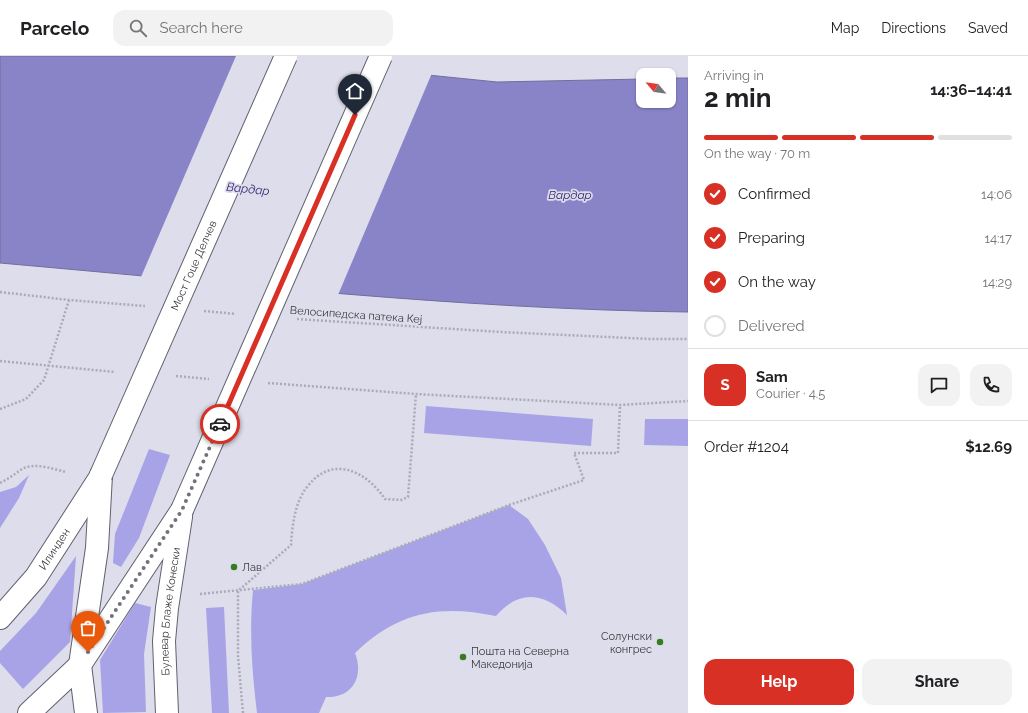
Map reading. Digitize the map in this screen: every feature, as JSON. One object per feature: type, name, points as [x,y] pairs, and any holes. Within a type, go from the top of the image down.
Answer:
[{"type":"street","name":"Мост Гоце Делчев","points":[[101,475],[286,56]]},
{"type":"street","points":[[29,713],[80,665],[182,510],[381,56]]},
{"type":"street","name":"Илинден","points":[[0,618],[36,577],[101,475]]},
{"type":"street","points":[[86,713],[80,665],[97,548],[101,475]]},
{"type":"street","name":"Булевар Блаже Конески","points":[[167,713],[164,641],[167,608],[182,510]]},
{"type":"path","points":[[0,292],[148,307]]},
{"type":"path","points":[[0,409],[26,399],[44,380],[69,300]]},
{"type":"path","points":[[202,311],[242,314]]},
{"type":"path","name":"Велосипедска патека Кеј","points":[[296,319],[493,332],[651,339],[688,339]]},
{"type":"path","points":[[0,361],[48,367],[118,372]]},
{"type":"path","points":[[173,376],[212,379]]},
{"type":"path","points":[[267,383],[416,394],[620,405],[688,401]]},
{"type":"path","points":[[243,713],[238,656],[238,591],[291,545],[292,529],[300,501],[306,488],[320,474],[338,469],[347,469],[366,477],[385,499],[401,500],[408,497],[416,394]]},
{"type":"path","points":[[200,594],[302,584],[509,505],[584,480],[574,453],[618,453],[620,405]]},
{"type":"path","points":[[0,482],[32,466],[45,467],[66,472]]},
{"type":"shaded area","points":[[426,406],[593,419],[591,446],[424,433]]},
{"type":"shaded area","points":[[645,419],[688,419],[688,446],[644,445]]},
{"type":"shaded area","points":[[149,449],[170,455],[139,538],[121,567],[113,563],[115,534]]},
{"type":"shaded area","points":[[29,475],[19,498],[0,528],[0,492],[16,487]]},
{"type":"shaded area","points":[[509,505],[528,519],[545,545],[561,578],[567,615],[558,607],[549,602],[540,598],[531,597],[522,598],[513,602],[496,616],[475,612],[456,611],[437,612],[403,620],[387,628],[371,639],[355,653],[358,670],[354,684],[343,694],[326,697],[319,713],[257,713],[252,652],[251,621],[253,590],[302,584]]},
{"type":"shaded area","points":[[76,556],[70,642],[23,689],[0,663],[0,651],[36,613]]},
{"type":"shaded area","points":[[135,603],[151,607],[144,654],[146,712],[103,713],[100,660]]},
{"type":"shaded area","points":[[224,607],[229,713],[212,713],[206,608]]},
{"type":"water","name":"Вардар","points":[[0,56],[240,56],[497,82],[636,79],[636,108],[676,108],[676,78],[688,78],[688,312],[516,306],[344,294],[0,263]]},
{"type":"pier","points":[[236,56],[260,56],[432,73],[338,295],[141,277]]},
{"type":"way so far","points":[[88,652],[182,510],[220,424]]},
{"type":"place","name":"Лав","points":[[234,567]]},
{"type":"place","name":"Солунски конгрес","points":[[660,642]]},
{"type":"place","name":"Пошта на Северна Македонија","points":[[463,657]]},
{"type":"route","points":[[220,424],[355,115]]}]
